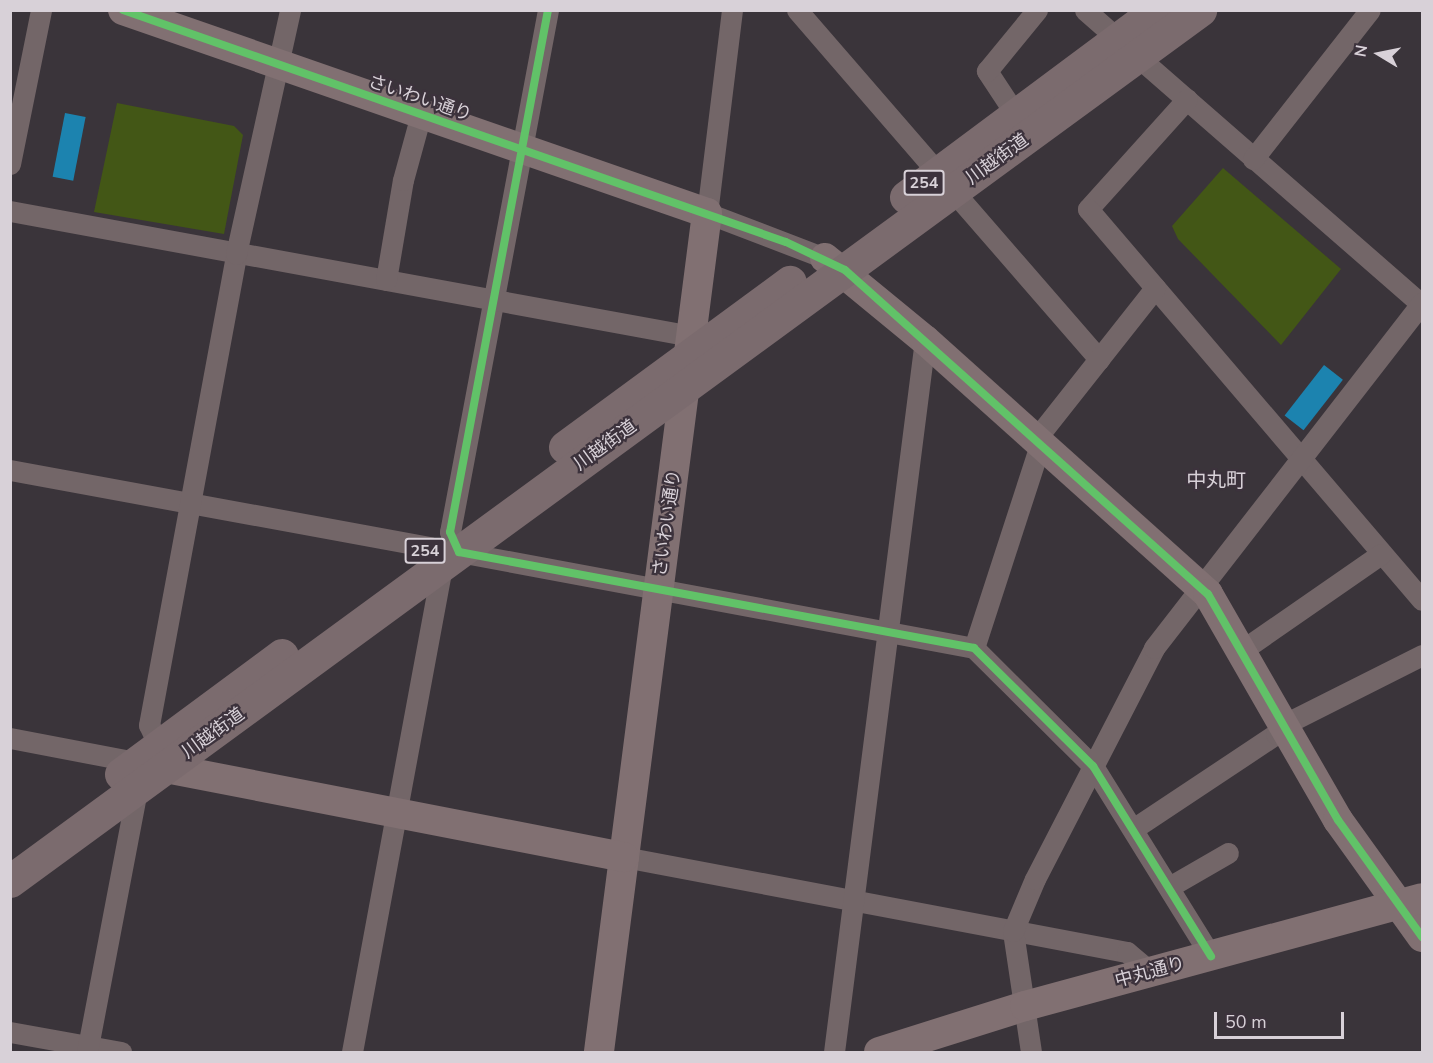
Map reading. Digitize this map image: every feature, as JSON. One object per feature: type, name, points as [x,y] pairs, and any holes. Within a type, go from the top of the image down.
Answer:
[{"type":"highway","name":"川越街道","points":[[945,182],[1016,115],[1136,55],[1157,10]]},
{"type":"highway","name":"川越街道","points":[[10,881],[149,766],[446,549],[685,387],[835,264],[945,182],[1200,10]]},
{"type":"highway","name":"川越街道","points":[[446,549],[690,345],[835,264]]},
{"type":"highway","name":"川越街道","points":[[10,855],[149,766]]},
{"type":"street","points":[[10,164],[41,10]]},
{"type":"street","name":"さいわい通り","points":[[123,10],[707,213],[599,1053]]},
{"type":"street","points":[[87,1049],[149,766],[149,725],[192,504],[236,254],[290,10]]},
{"type":"street","points":[[352,1053],[548,10]]},
{"type":"street","points":[[732,10],[707,213],[835,264],[925,340],[1037,443],[1203,589],[1345,830],[1411,901],[1422,937]]},
{"type":"street","points":[[797,10],[1099,359]]},
{"type":"street","points":[[1016,115],[987,71],[1036,10]]},
{"type":"street","points":[[1031,1053],[1013,931],[1093,766],[1154,648],[1203,589],[1422,304],[1253,159],[1085,10]]},
{"type":"street","points":[[1253,159],[1370,10]]},
{"type":"street","points":[[1187,99],[1088,209],[1300,461],[1422,600]]},
{"type":"street","points":[[386,280],[403,180],[421,114]]},
{"type":"street","points":[[10,211],[493,300],[690,345]]},
{"type":"street","points":[[974,648],[1037,443],[1155,288]]},
{"type":"street","points":[[834,1053],[925,340]]},
{"type":"street","points":[[10,470],[974,648],[1093,766],[1211,956]]},
{"type":"street","points":[[1241,651],[1381,554]]},
{"type":"street","points":[[1133,829],[1276,734],[1284,725],[1422,655]]},
{"type":"street","points":[[10,738],[396,815],[1127,952],[1151,972]]},
{"type":"street","points":[[1169,887],[1228,853]]},
{"type":"street","name":"中丸通り","points":[[879,1053],[1025,1006],[1411,901]]},
{"type":"street","points":[[10,1032],[87,1049],[121,1053]]},
{"type":"green space","points":[[117,103],[234,126],[243,135],[224,234],[94,212]]},
{"type":"green space","points":[[1223,168],[1341,269],[1281,345],[1178,239],[1172,226]]},
{"type":"water","points":[[65,113],[86,117],[73,181],[53,177]]},
{"type":"water","points":[[1324,365],[1343,380],[1304,430],[1285,415]]},
{"type":"cycle path","points":[[123,10],[786,242],[845,270],[1208,594],[1338,820],[1422,937]]},
{"type":"cycle path","points":[[548,10],[450,532],[459,552],[974,648],[1093,766],[1211,956]]},
{"type":"district","name":"中丸町","points":[[1216,480]]}]
